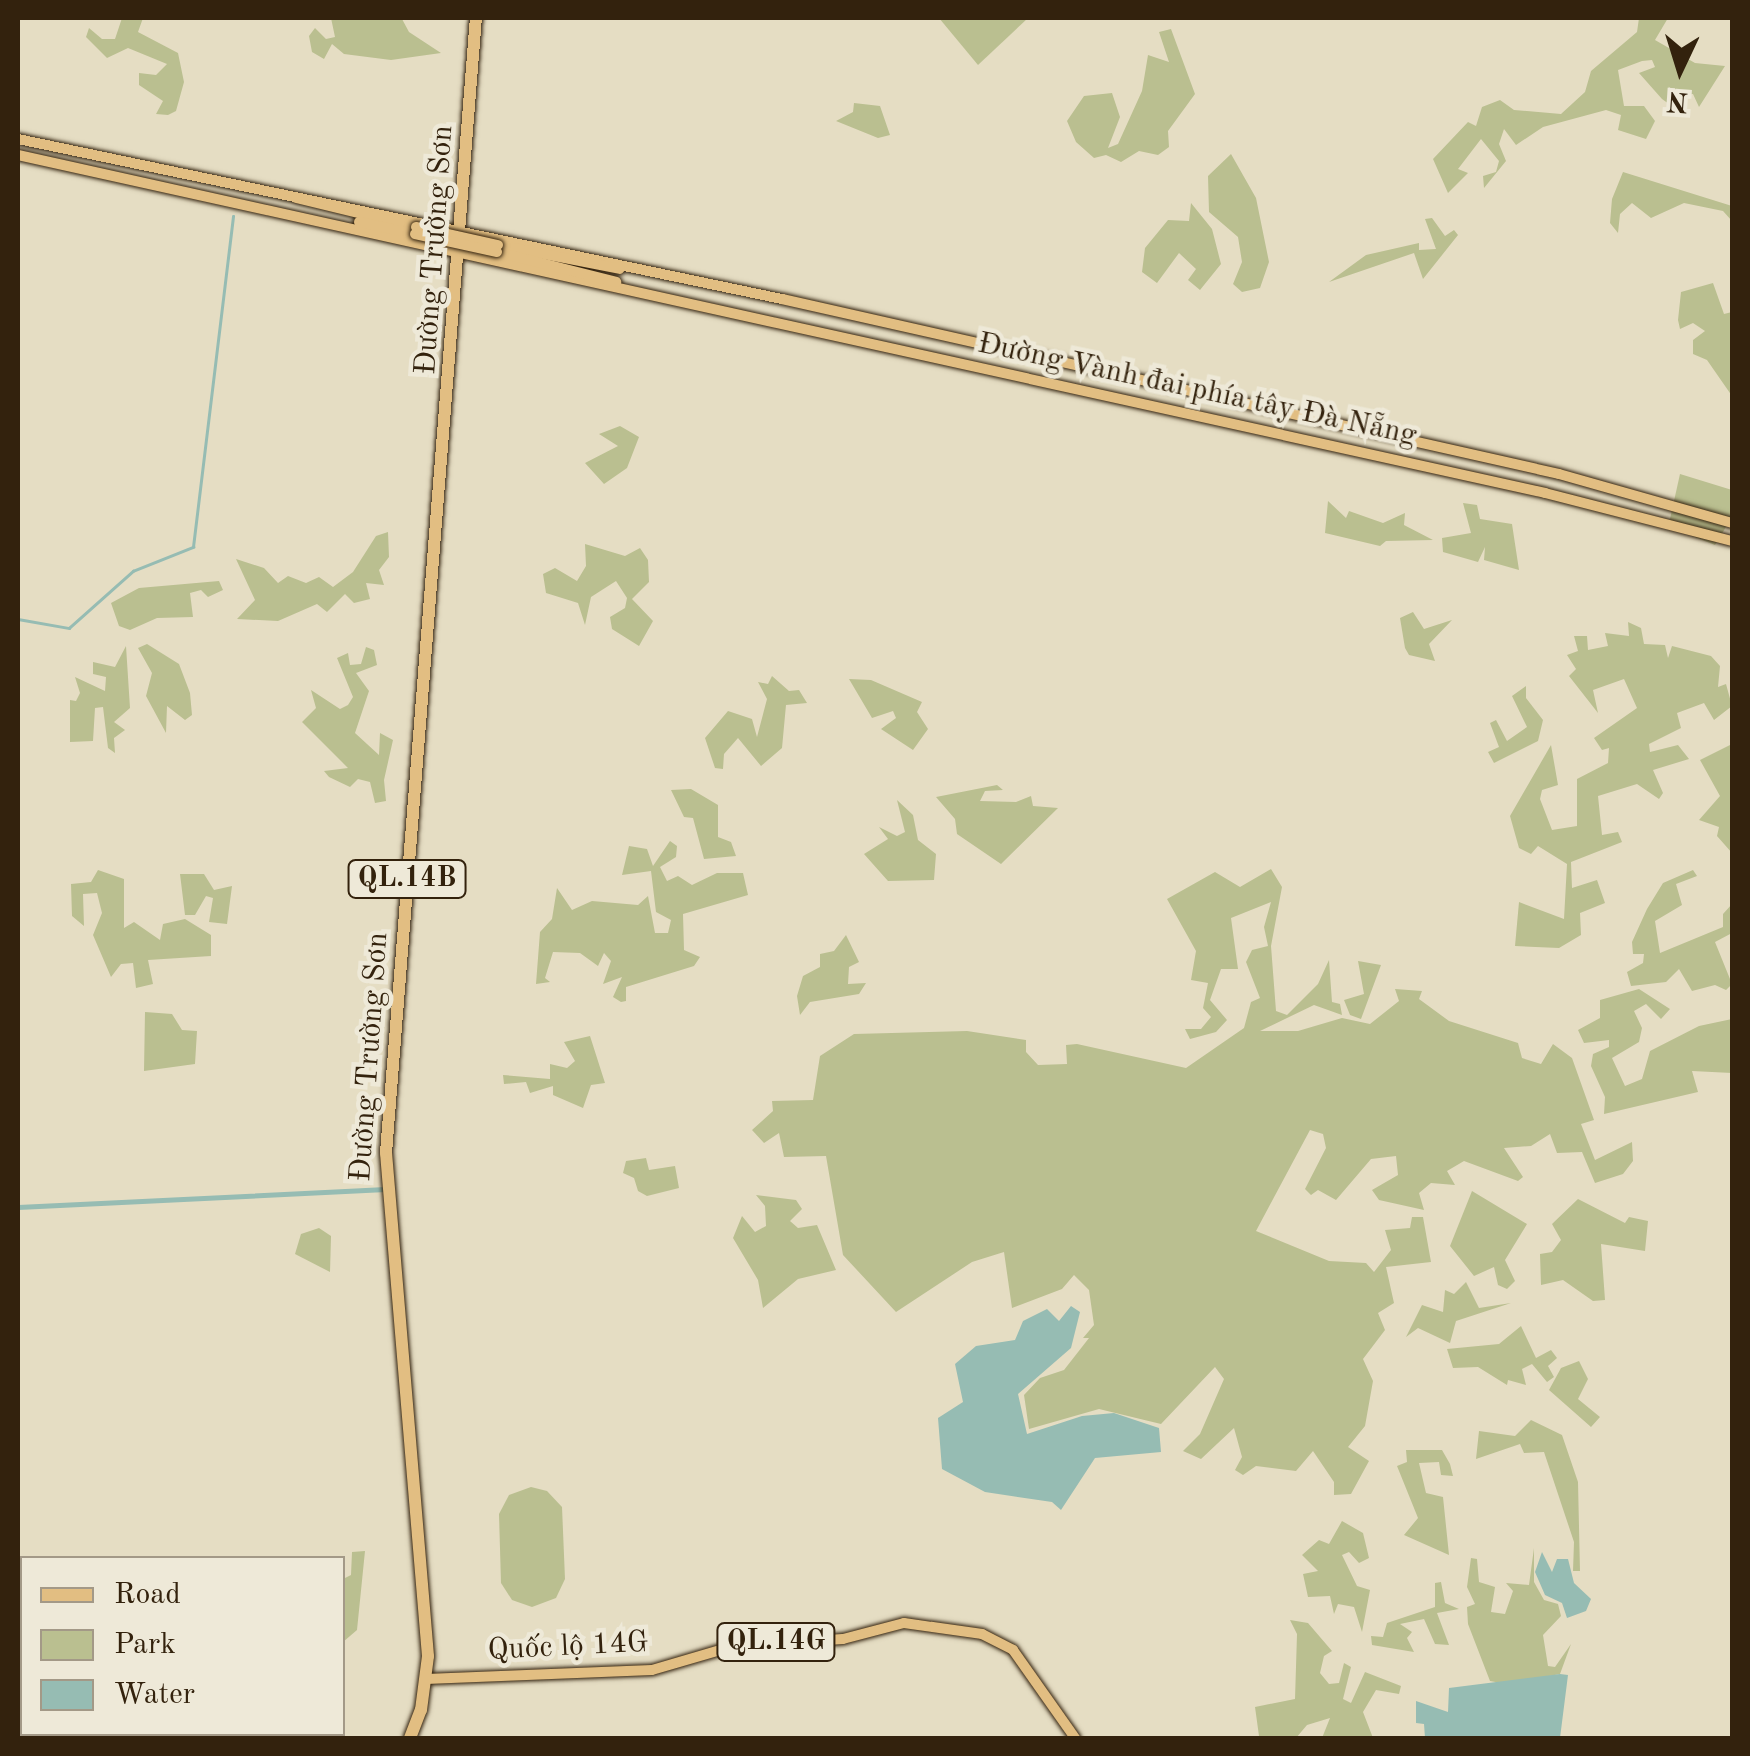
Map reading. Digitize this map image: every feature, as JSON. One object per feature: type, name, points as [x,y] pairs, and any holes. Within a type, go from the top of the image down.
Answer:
[{"type":"highway","name":"Đường Trường Sơn","points":[[410,1738],[426,1679],[386,1154],[476,18]]},
{"type":"main road","name":"Đường Vành đai phía tây Đà Nẵng","points":[[18,139],[261,186],[782,299],[1636,494],[1732,523]]},
{"type":"main road","name":"Đường Vành đai phía tây Đà Nẵng","points":[[18,155],[1630,512],[1732,541]]},
{"type":"main road","name":"Đường Vành đai phía tây Đà Nẵng","points":[[261,186],[416,231]]},
{"type":"main road","name":"Đường Vành đai phía tây Đà Nẵng","points":[[259,207],[312,211],[602,268],[656,272]]},
{"type":"main road","name":"Đường Vành đai phía tây Đà Nẵng","points":[[498,249],[600,276],[650,294]]},
{"type":"main road","points":[[777,323],[782,299]]},
{"type":"main road","points":[[1249,429],[1257,407]]},
{"type":"main road","points":[[1630,512],[1636,494]]},
{"type":"main road","name":"Quốc lộ 14G","points":[[426,1679],[652,1670],[734,1646],[843,1639],[904,1623],[982,1634],[1013,1650],[1075,1738]]},
{"type":"green space","points":[[122,18],[143,18],[138,32],[178,53],[184,82],[176,111],[156,114],[163,101],[139,85],[139,73],[156,75],[167,64],[128,48],[107,58],[86,37],[89,28],[102,39],[115,39]]},
{"type":"green space","points":[[331,18],[402,19],[409,32],[441,53],[391,60],[344,54],[332,44],[324,59],[312,52],[309,36],[315,28],[326,39],[335,37]]},
{"type":"green space","points":[[939,18],[1028,18],[978,65]]},
{"type":"green space","points":[[1639,18],[1668,18],[1655,40],[1695,63],[1725,66],[1699,107],[1693,94],[1682,95],[1676,109],[1662,99],[1639,73],[1655,67],[1652,60],[1642,61],[1618,70],[1624,106],[1644,106],[1655,121],[1646,139],[1618,130],[1621,115],[1606,110],[1543,127],[1516,145],[1504,129],[1499,144],[1506,161],[1484,188],[1483,176],[1496,172],[1499,161],[1481,139],[1458,169],[1468,173],[1448,193],[1433,159],[1468,122],[1476,126],[1482,107],[1500,100],[1514,110],[1561,114],[1585,92],[1591,71],[1637,32]]},
{"type":"green space","points":[[1171,29],[1195,94],[1168,131],[1169,147],[1158,155],[1139,151],[1121,162],[1106,155],[1094,158],[1076,142],[1067,121],[1084,96],[1112,93],[1120,117],[1108,148],[1118,144],[1142,91],[1148,55],[1169,62],[1159,32]]},
{"type":"green space","points":[[854,103],[880,106],[890,135],[878,138],[836,121],[853,112]]},
{"type":"green space","points":[[1231,154],[1256,198],[1269,262],[1260,288],[1242,292],[1233,284],[1242,262],[1238,237],[1209,212],[1208,176]]},
{"type":"green space","points":[[1623,172],[1732,206],[1732,221],[1723,211],[1684,203],[1651,218],[1632,203],[1620,214],[1618,233],[1610,223],[1612,199]]},
{"type":"green space","points":[[1191,203],[1212,229],[1221,264],[1200,290],[1188,280],[1196,269],[1179,253],[1157,283],[1142,272],[1145,248],[1168,220],[1189,221]]},
{"type":"green space","points":[[1432,218],[1445,236],[1454,230],[1458,235],[1423,279],[1414,253],[1329,282],[1366,255],[1419,243],[1419,250],[1436,249],[1425,219]]},
{"type":"green space","points":[[1713,283],[1724,314],[1732,312],[1732,396],[1707,360],[1693,354],[1693,340],[1705,331],[1693,323],[1680,329],[1678,320],[1681,292]]},
{"type":"green space","points":[[620,426],[639,437],[627,468],[604,484],[585,463],[618,446],[599,434]]},
{"type":"green space","points":[[1680,474],[1732,490],[1732,517],[1715,545],[1677,530],[1670,519]]},
{"type":"green space","points":[[1328,501],[1346,518],[1349,511],[1383,523],[1405,513],[1404,525],[1433,540],[1386,541],[1380,546],[1325,533]]},
{"type":"green space","points":[[1463,503],[1477,505],[1480,519],[1512,524],[1519,570],[1484,560],[1485,547],[1478,562],[1443,552],[1442,538],[1471,533]]},
{"type":"green space","points":[[388,532],[389,557],[379,570],[384,585],[366,583],[370,599],[354,603],[345,594],[327,612],[317,604],[278,621],[237,619],[255,600],[236,559],[264,568],[278,583],[288,576],[306,583],[319,577],[333,587],[353,572],[376,536]]},
{"type":"green space","points":[[585,544],[625,556],[640,548],[648,560],[649,582],[632,599],[653,621],[639,646],[612,629],[610,617],[625,608],[627,598],[616,581],[591,597],[585,625],[578,603],[546,593],[543,574],[555,568],[577,581],[586,566]]},
{"type":"green space","points":[[219,581],[223,590],[208,597],[201,590],[190,593],[193,617],[157,618],[130,630],[119,626],[111,603],[139,588]]},
{"type":"green space","points":[[1413,612],[1424,629],[1452,620],[1429,644],[1435,661],[1409,655],[1405,648],[1400,618]]},
{"type":"green space","points":[[1628,622],[1641,628],[1644,644],[1665,645],[1668,658],[1672,646],[1711,656],[1720,666],[1718,687],[1726,684],[1732,706],[1714,720],[1704,703],[1677,713],[1681,728],[1649,744],[1650,752],[1678,745],[1689,759],[1653,770],[1663,793],[1659,799],[1637,784],[1598,796],[1602,835],[1618,832],[1622,842],[1571,862],[1572,888],[1597,880],[1605,903],[1580,913],[1581,935],[1559,948],[1515,946],[1519,902],[1564,919],[1567,864],[1538,846],[1531,854],[1519,848],[1510,816],[1551,745],[1558,785],[1542,790],[1540,799],[1552,830],[1577,826],[1577,779],[1608,763],[1609,748],[1602,750],[1594,738],[1637,708],[1624,679],[1593,690],[1598,713],[1569,676],[1576,669],[1567,655],[1578,651],[1574,636],[1587,636],[1588,650],[1608,646],[1605,633],[1629,636]]},
{"type":"green space","points":[[147,644],[179,664],[190,693],[192,715],[185,720],[167,706],[166,733],[146,696],[152,673],[138,648]]},
{"type":"green space","points":[[126,646],[130,708],[114,722],[125,730],[114,738],[115,753],[108,748],[103,707],[95,708],[93,741],[70,742],[70,700],[76,701],[80,693],[75,677],[105,691],[106,677],[93,674],[93,662],[115,667]]},
{"type":"green space","points":[[366,647],[374,650],[377,665],[356,673],[369,691],[355,733],[379,755],[380,733],[393,740],[384,780],[386,801],[375,803],[370,782],[358,779],[350,787],[329,777],[324,771],[348,768],[302,722],[316,708],[311,690],[340,709],[348,705],[353,697],[337,658],[348,653],[350,665],[361,664]]},
{"type":"green space","points":[[772,676],[789,691],[799,690],[807,703],[786,705],[782,748],[761,766],[738,738],[724,754],[723,769],[715,768],[705,738],[728,711],[752,719],[757,737],[767,699],[758,682],[768,684]]},
{"type":"green space","points":[[849,679],[871,680],[922,702],[917,712],[928,729],[913,750],[881,729],[896,718],[893,711],[872,718]]},
{"type":"green space","points":[[1526,686],[1526,698],[1543,720],[1538,741],[1494,763],[1488,752],[1499,747],[1490,723],[1496,720],[1507,741],[1527,727],[1512,696]]},
{"type":"green space","points":[[1732,744],[1732,853],[1717,836],[1719,827],[1699,820],[1720,796],[1700,760]]},
{"type":"green space","points":[[997,785],[1003,790],[985,791],[980,801],[1016,802],[1031,796],[1033,806],[1058,808],[1001,864],[957,834],[955,819],[936,797]]},
{"type":"green space","points":[[691,789],[718,805],[718,837],[731,842],[736,856],[704,859],[693,818],[684,817],[671,790]]},
{"type":"green space","points":[[897,800],[913,815],[918,840],[936,854],[934,880],[888,881],[864,854],[888,839],[879,827],[897,836],[905,832]]},
{"type":"green space","points":[[670,841],[677,846],[676,857],[660,867],[667,881],[678,876],[692,885],[717,873],[743,873],[748,895],[683,914],[684,950],[700,957],[694,966],[626,987],[626,1001],[621,1002],[613,997],[622,977],[603,984],[611,961],[604,953],[598,966],[580,953],[553,952],[545,978],[550,982],[536,984],[540,932],[552,919],[557,888],[572,910],[592,901],[638,905],[648,896],[655,933],[668,933],[671,920],[656,912],[651,871],[622,875],[629,846],[647,849],[653,866]]},
{"type":"green space","points":[[1271,869],[1282,887],[1271,946],[1276,1011],[1287,1015],[1318,984],[1329,960],[1332,1002],[1340,1004],[1342,1015],[1314,1005],[1260,1031],[1298,1031],[1342,1018],[1370,1024],[1399,1001],[1395,989],[1422,991],[1419,999],[1449,1021],[1518,1043],[1522,1058],[1541,1064],[1553,1044],[1572,1058],[1594,1120],[1581,1124],[1595,1160],[1632,1142],[1633,1161],[1623,1174],[1595,1183],[1582,1152],[1557,1153],[1550,1134],[1531,1146],[1504,1148],[1523,1177],[1518,1181],[1464,1161],[1447,1171],[1455,1185],[1431,1183],[1419,1193],[1424,1210],[1379,1200],[1372,1190],[1398,1175],[1396,1156],[1371,1159],[1336,1200],[1318,1190],[1311,1195],[1305,1189],[1326,1148],[1323,1134],[1310,1130],[1256,1231],[1329,1261],[1366,1263],[1374,1272],[1391,1250],[1385,1230],[1410,1228],[1412,1217],[1423,1217],[1431,1262],[1386,1267],[1394,1303],[1378,1313],[1385,1330],[1363,1359],[1373,1381],[1365,1426],[1348,1447],[1369,1461],[1351,1494],[1334,1495],[1334,1482],[1313,1451],[1296,1471],[1256,1466],[1243,1475],[1235,1470],[1242,1457],[1234,1428],[1201,1459],[1183,1451],[1200,1434],[1224,1379],[1215,1367],[1161,1424],[1099,1409],[1029,1429],[1024,1395],[1040,1378],[1064,1370],[1089,1338],[1083,1338],[1094,1325],[1089,1290],[1074,1275],[1062,1289],[1012,1308],[1004,1252],[972,1262],[896,1312],[843,1255],[826,1156],[784,1157],[779,1133],[764,1143],[752,1130],[773,1111],[772,1101],[813,1100],[820,1056],[854,1034],[967,1031],[1026,1040],[1026,1052],[1038,1065],[1067,1064],[1066,1045],[1077,1044],[1186,1068],[1244,1028],[1251,1002],[1260,998],[1246,962],[1252,950],[1268,946],[1264,927],[1271,902],[1231,918],[1238,969],[1221,969],[1210,1000],[1227,1020],[1216,1032],[1190,1039],[1185,1029],[1201,1029],[1211,1017],[1203,1008],[1208,983],[1191,980],[1196,951],[1167,899],[1215,872],[1240,887]]},
{"type":"green space","points":[[98,870],[124,879],[124,928],[134,922],[160,940],[163,924],[185,919],[211,935],[211,956],[148,960],[153,984],[136,988],[133,963],[121,964],[111,977],[93,935],[102,913],[97,893],[83,894],[84,926],[72,916],[71,884],[91,882]]},
{"type":"green space","points":[[1693,870],[1697,876],[1676,884],[1682,905],[1655,921],[1660,953],[1723,927],[1723,914],[1732,904],[1732,933],[1715,942],[1732,984],[1726,990],[1715,985],[1692,991],[1679,969],[1666,982],[1631,986],[1627,972],[1643,963],[1644,954],[1633,954],[1632,942],[1647,909],[1663,883]]},
{"type":"green space","points":[[180,874],[204,874],[214,890],[232,886],[227,924],[209,922],[213,898],[206,896],[195,915],[185,915]]},
{"type":"green space","points":[[846,935],[859,962],[849,967],[848,984],[866,983],[859,994],[810,1002],[800,1015],[797,996],[803,976],[820,967],[820,954],[834,951]]},
{"type":"green space","points":[[1358,961],[1381,965],[1361,1019],[1350,1015],[1344,1000],[1364,994]]},
{"type":"green space","points":[[1639,989],[1670,1009],[1661,1019],[1646,1004],[1634,1011],[1642,1028],[1639,1042],[1612,1058],[1625,1086],[1642,1079],[1650,1051],[1699,1026],[1732,1019],[1732,1073],[1692,1071],[1698,1092],[1604,1114],[1605,1097],[1591,1066],[1593,1054],[1609,1047],[1609,1040],[1584,1043],[1578,1030],[1600,1018],[1600,1000]]},
{"type":"green space","points":[[145,1012],[172,1014],[182,1030],[197,1031],[195,1064],[144,1071]]},
{"type":"green space","points":[[590,1036],[605,1083],[591,1085],[583,1108],[553,1095],[553,1086],[530,1093],[526,1082],[504,1084],[503,1075],[550,1079],[550,1064],[567,1068],[575,1061],[564,1042]]},
{"type":"green space","points":[[646,1158],[649,1170],[675,1166],[679,1188],[647,1196],[638,1191],[634,1178],[623,1173],[626,1161]]},
{"type":"green space","points":[[1472,1191],[1527,1224],[1505,1260],[1515,1281],[1507,1289],[1498,1285],[1494,1267],[1474,1276],[1450,1246]]},
{"type":"green space","points":[[756,1195],[796,1200],[802,1209],[790,1221],[798,1228],[817,1225],[836,1270],[798,1279],[763,1308],[758,1280],[733,1238],[742,1216],[755,1232],[766,1226],[765,1206]]},
{"type":"green space","points":[[1578,1199],[1625,1223],[1629,1217],[1648,1221],[1645,1251],[1601,1244],[1605,1300],[1593,1301],[1563,1280],[1541,1285],[1540,1254],[1552,1252],[1561,1240],[1552,1224]]},
{"type":"green space","points":[[319,1228],[331,1236],[330,1272],[295,1254],[301,1234]]},
{"type":"green space","points":[[1466,1282],[1479,1308],[1511,1303],[1456,1321],[1450,1343],[1418,1328],[1406,1337],[1422,1305],[1443,1312],[1445,1290],[1454,1294]]},
{"type":"green space","points":[[1521,1326],[1536,1358],[1551,1350],[1557,1358],[1548,1366],[1554,1377],[1547,1382],[1532,1364],[1522,1369],[1526,1385],[1508,1380],[1507,1385],[1478,1367],[1453,1368],[1447,1349],[1499,1344]]},
{"type":"green space","points":[[1579,1361],[1588,1379],[1578,1399],[1600,1417],[1591,1427],[1549,1390],[1561,1368]]},
{"type":"green space","points":[[1531,1420],[1562,1435],[1578,1482],[1580,1571],[1573,1571],[1574,1542],[1544,1452],[1524,1453],[1520,1444],[1476,1459],[1479,1431],[1515,1436]]},
{"type":"green space","points":[[1406,1450],[1442,1450],[1450,1464],[1453,1476],[1441,1475],[1439,1462],[1419,1463],[1426,1493],[1443,1497],[1449,1555],[1404,1535],[1418,1518],[1397,1466],[1407,1462]]},
{"type":"green space","points":[[531,1487],[547,1491],[562,1507],[565,1579],[556,1598],[532,1607],[512,1600],[501,1583],[499,1514],[509,1495]]},
{"type":"green space","points":[[1342,1521],[1363,1533],[1369,1558],[1359,1563],[1349,1552],[1342,1555],[1357,1586],[1370,1590],[1362,1632],[1354,1607],[1338,1604],[1334,1614],[1330,1596],[1308,1597],[1303,1574],[1318,1571],[1302,1555],[1319,1540],[1329,1544]]},
{"type":"green space","points":[[1534,1548],[1534,1582],[1544,1600],[1558,1604],[1561,1616],[1543,1635],[1548,1666],[1555,1667],[1571,1644],[1560,1674],[1506,1684],[1490,1681],[1468,1624],[1467,1607],[1475,1604],[1467,1587],[1471,1558],[1477,1559],[1479,1582],[1495,1587],[1491,1612],[1505,1614],[1513,1591],[1506,1583],[1529,1585]]},
{"type":"green space","points":[[365,1551],[357,1630],[345,1640],[345,1578],[351,1575],[352,1552]]},
{"type":"green space","points":[[1441,1582],[1445,1603],[1459,1609],[1437,1613],[1449,1645],[1435,1644],[1424,1619],[1400,1624],[1412,1632],[1407,1638],[1414,1652],[1372,1645],[1371,1636],[1383,1637],[1387,1623],[1435,1607],[1435,1583]]},
{"type":"green space","points":[[1290,1620],[1308,1623],[1332,1651],[1324,1656],[1320,1673],[1329,1684],[1339,1683],[1344,1663],[1351,1667],[1343,1699],[1351,1703],[1365,1672],[1401,1686],[1399,1694],[1376,1690],[1363,1712],[1373,1738],[1322,1738],[1330,1718],[1307,1725],[1296,1738],[1259,1736],[1255,1707],[1295,1699],[1297,1634]]},
{"type":"water","points":[[1071,1306],[1080,1312],[1071,1348],[1018,1394],[1027,1434],[1082,1416],[1114,1413],[1159,1428],[1161,1452],[1095,1458],[1061,1510],[1052,1502],[985,1492],[942,1469],[938,1418],[963,1402],[955,1364],[976,1346],[1015,1340],[1023,1321],[1047,1309],[1059,1321]]},
{"type":"water","points":[[1542,1552],[1552,1572],[1557,1559],[1568,1559],[1574,1583],[1591,1599],[1586,1611],[1567,1618],[1562,1603],[1545,1595],[1535,1572]]},
{"type":"water","points":[[1568,1675],[1560,1738],[1425,1738],[1424,1724],[1416,1723],[1416,1701],[1448,1712],[1449,1688]]},
{"type":"waterway","points":[[18,619],[69,628],[133,571],[193,547],[233,216]]},
{"type":"waterway","points":[[18,1207],[386,1189]]}]
